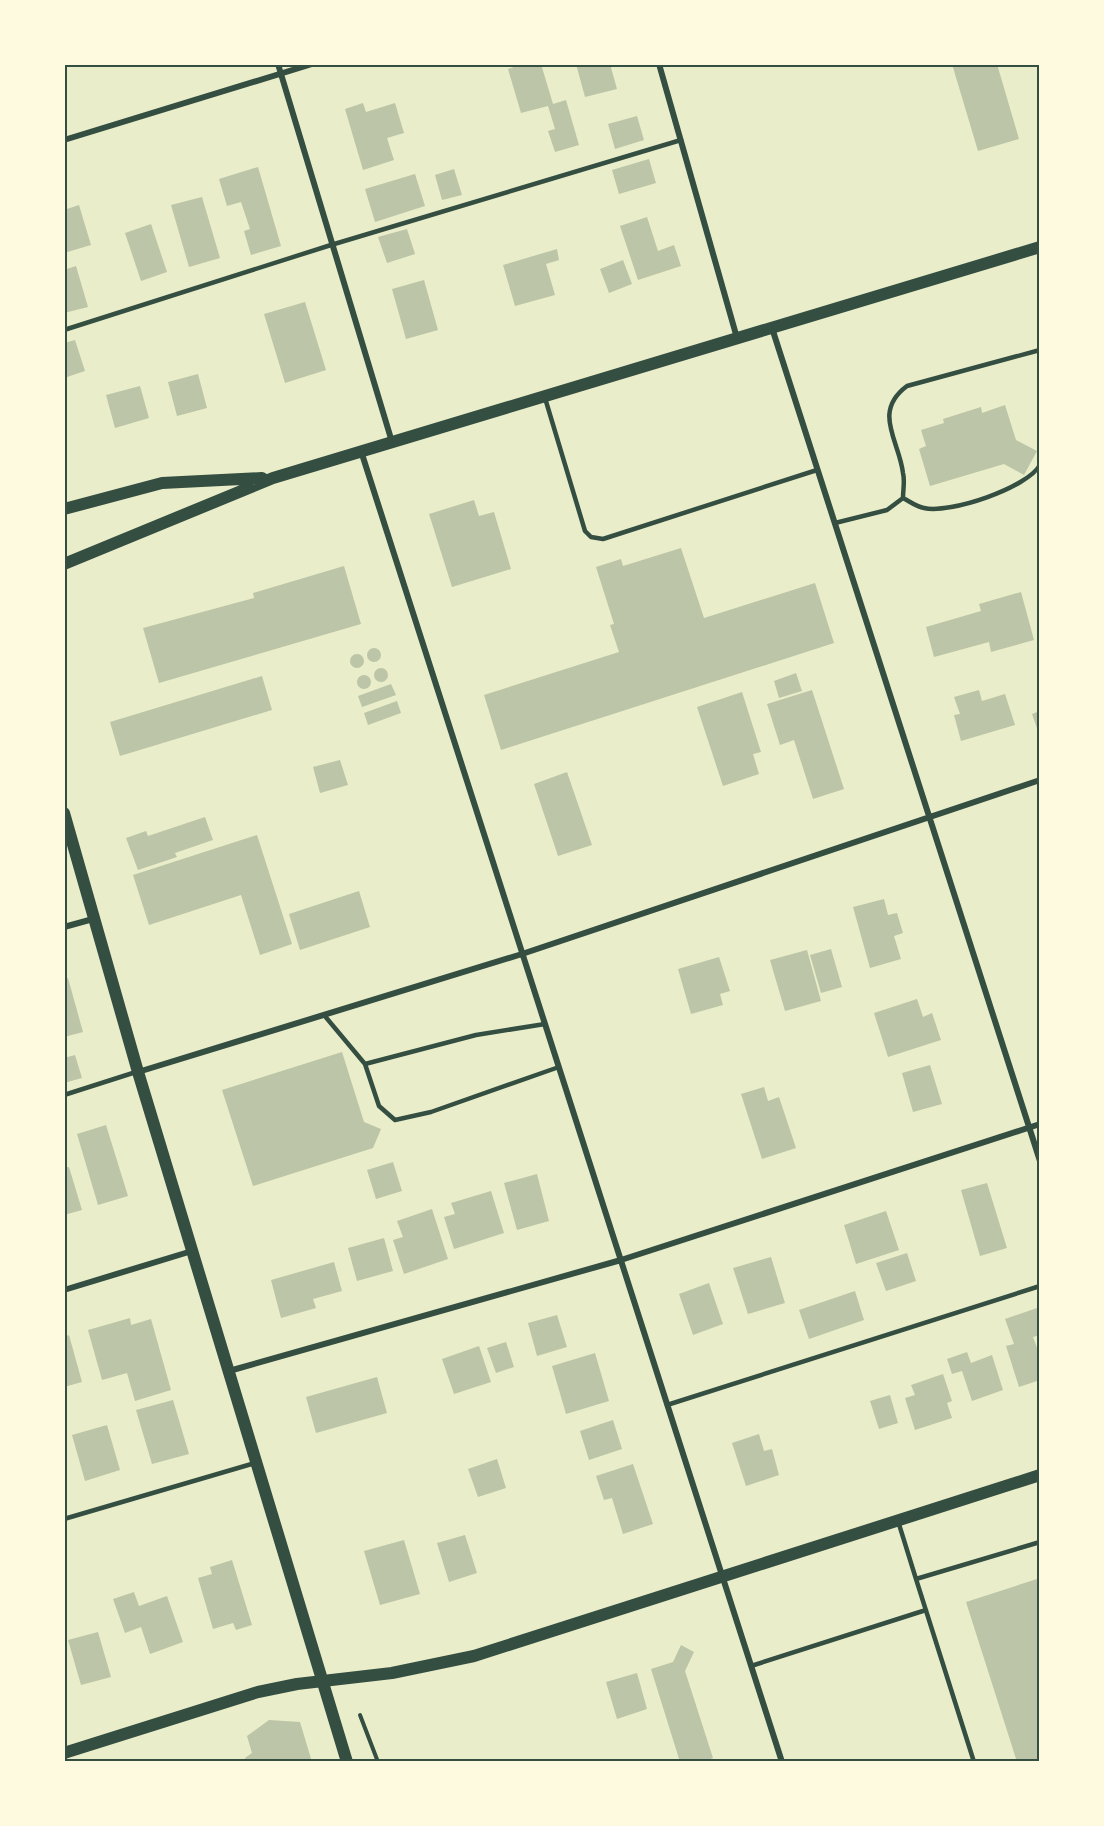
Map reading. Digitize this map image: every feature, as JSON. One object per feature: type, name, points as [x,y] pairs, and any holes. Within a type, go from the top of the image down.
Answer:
[{"type":"main road","points":[[64,564],[273,478],[1040,247]]},
{"type":"main road","points":[[64,509],[162,483],[273,478]]},
{"type":"main road","points":[[64,813],[138,1072],[347,1761]]},
{"type":"main road","points":[[64,1753],[258,1692],[392,1673],[474,1656],[586,1622],[723,1574],[1040,1475]]},
{"type":"street","points":[[278,64],[392,442]]},
{"type":"street","points":[[64,140],[312,64]]},
{"type":"street","points":[[659,64],[738,338]]},
{"type":"street","points":[[771,327],[1040,1161]]},
{"type":"street","points":[[360,451],[782,1761]]},
{"type":"street","points":[[138,1072],[522,954],[929,815],[1040,780]]},
{"type":"street","points":[[64,927],[93,919]]},
{"type":"street","points":[[229,1371],[621,1260],[1040,1124]]},
{"type":"street","points":[[64,1290],[192,1251]]},
{"type":"lane","points":[[64,330],[331,245],[681,140]]},
{"type":"lane","points":[[903,498],[904,474],[889,427],[890,410],[895,395],[907,386],[1040,350]]},
{"type":"lane","points":[[544,396],[585,531],[591,537],[603,539],[817,470]]},
{"type":"lane","points":[[903,498],[924,508],[953,507],[1010,489],[1034,475],[1040,465]]},
{"type":"lane","points":[[834,523],[887,510],[903,498]]},
{"type":"lane","points":[[324,1015],[365,1064],[379,1106],[395,1120],[431,1112],[559,1067]]},
{"type":"lane","points":[[365,1064],[476,1035],[545,1024]]},
{"type":"lane","points":[[64,1095],[138,1072]]},
{"type":"lane","points":[[667,1405],[1040,1286]]},
{"type":"lane","points":[[64,1519],[255,1463]]},
{"type":"lane","points":[[898,1520],[974,1761]]},
{"type":"lane","points":[[916,1579],[1040,1542]]},
{"type":"lane","points":[[752,1666],[926,1610]]},
{"type":"path","points":[[360,1715],[378,1761]]},
{"type":"building","points":[[523,64],[541,64],[553,104],[566,100],[579,145],[555,152],[548,131],[555,129],[548,106],[521,113],[508,69]]},
{"type":"building","points":[[576,64],[610,64],[617,89],[585,97]]},
{"type":"building","points":[[952,64],[997,64],[1019,139],[978,151]]},
{"type":"building","points":[[363,103],[366,112],[395,103],[404,133],[387,138],[394,160],[363,170],[345,109]]},
{"type":"building","points":[[637,116],[644,140],[615,149],[608,124]]},
{"type":"building","points":[[649,159],[656,183],[619,194],[612,170]]},
{"type":"building","points":[[258,167],[281,246],[251,255],[244,231],[250,229],[241,202],[227,206],[219,179]]},
{"type":"building","points":[[454,169],[462,195],[442,200],[435,175]]},
{"type":"building","points":[[415,174],[425,206],[375,222],[365,189]]},
{"type":"building","points":[[202,197],[220,258],[189,267],[171,205]]},
{"type":"building","points":[[79,205],[91,245],[64,253],[64,210]]},
{"type":"building","points":[[647,217],[658,251],[674,245],[681,266],[638,280],[620,226]]},
{"type":"building","points":[[151,224],[167,272],[141,281],[125,233]]},
{"type":"building","points":[[407,229],[415,254],[387,263],[378,237]]},
{"type":"building","points":[[557,249],[559,260],[546,264],[555,295],[515,306],[503,265]]},
{"type":"building","points":[[623,260],[632,284],[609,293],[600,269]]},
{"type":"building","points":[[76,266],[88,307],[64,313],[64,270]]},
{"type":"building","points":[[424,280],[438,330],[406,339],[392,289]]},
{"type":"building","points":[[305,302],[326,370],[285,383],[264,314]]},
{"type":"building","points":[[75,340],[85,371],[64,378],[64,343]]},
{"type":"building","points":[[198,374],[207,408],[177,416],[168,382]]},
{"type":"building","points":[[140,386],[149,418],[115,428],[106,395]]},
{"type":"building","points":[[1005,405],[1016,440],[1037,451],[1024,475],[1004,464],[930,486],[919,449],[926,446],[921,430],[944,423],[943,419],[981,407],[982,413]]},
{"type":"building","points":[[474,500],[479,516],[494,512],[511,569],[452,587],[429,514]]},
{"type":"building","points":[[681,548],[704,618],[815,583],[834,643],[501,750],[484,695],[619,652],[610,625],[614,624],[596,567],[621,559],[623,566]]},
{"type":"building","points":[[344,566],[361,624],[159,683],[143,628],[254,598],[253,593]]},
{"type":"building","points":[[1021,592],[1034,640],[991,652],[989,642],[934,657],[926,627],[981,611],[979,604]]},
{"type":"building","points":[[374,648],[379,650],[381,655],[379,660],[374,662],[369,660],[367,655],[369,650]]},
{"type":"building","points":[[357,654],[362,656],[364,661],[362,666],[357,668],[352,666],[350,661],[352,656]]},
{"type":"building","points":[[381,668],[386,670],[388,675],[386,680],[381,682],[376,680],[374,675],[376,670]]},
{"type":"building","points":[[796,673],[802,691],[779,698],[774,681]]},
{"type":"building","points":[[364,675],[369,677],[371,682],[369,687],[364,689],[359,687],[357,682],[359,677]]},
{"type":"building","points":[[262,676],[272,710],[120,756],[110,722]]},
{"type":"building","points":[[391,684],[396,695],[362,707],[358,696]]},
{"type":"building","points":[[812,690],[844,789],[813,799],[794,740],[780,745],[767,704]]},
{"type":"building","points":[[979,690],[982,701],[1005,694],[1015,725],[961,741],[954,715],[960,714],[954,697]]},
{"type":"building","points":[[742,692],[761,752],[753,754],[759,774],[723,786],[697,707]]},
{"type":"building","points":[[397,701],[401,713],[368,725],[364,713]]},
{"type":"building","points":[[1040,711],[1040,734],[1039,734],[1032,714]]},
{"type":"building","points":[[340,760],[348,785],[320,793],[313,767]]},
{"type":"building","points":[[567,772],[592,845],[558,856],[534,784]]},
{"type":"building","points":[[205,817],[213,840],[175,853],[177,857],[138,870],[126,838],[146,831],[148,836]]},
{"type":"building","points":[[257,835],[292,944],[260,955],[241,895],[149,925],[133,875]]},
{"type":"building","points":[[359,891],[370,927],[300,950],[289,914]]},
{"type":"building","points":[[884,899],[888,915],[897,913],[903,933],[894,936],[901,959],[870,968],[853,907]]},
{"type":"building","points":[[831,949],[842,987],[821,993],[810,955]]},
{"type":"building","points":[[807,950],[821,1001],[785,1011],[770,960]]},
{"type":"building","points":[[719,957],[730,991],[720,994],[723,1005],[691,1014],[678,969]]},
{"type":"building","points":[[68,978],[83,1032],[64,1037],[64,979]]},
{"type":"building","points":[[917,999],[923,1017],[932,1013],[941,1040],[888,1057],[874,1013]]},
{"type":"building","points":[[342,1052],[364,1122],[381,1129],[373,1148],[253,1186],[222,1090]]},
{"type":"building","points":[[75,1055],[82,1078],[64,1083],[64,1058]]},
{"type":"building","points":[[930,1065],[942,1104],[913,1112],[902,1073]]},
{"type":"building","points":[[764,1087],[768,1101],[779,1097],[796,1148],[762,1159],[741,1094]]},
{"type":"building","points":[[106,1125],[128,1196],[98,1205],[77,1134]]},
{"type":"building","points":[[393,1162],[402,1191],[376,1199],[367,1170]]},
{"type":"building","points":[[69,1167],[82,1210],[64,1215],[64,1168]]},
{"type":"building","points":[[537,1174],[549,1221],[517,1230],[504,1183]]},
{"type":"building","points":[[987,1183],[1007,1248],[980,1256],[961,1190]]},
{"type":"building","points":[[491,1191],[504,1233],[454,1249],[444,1217],[455,1214],[451,1203]]},
{"type":"building","points":[[432,1209],[448,1259],[404,1274],[393,1240],[403,1237],[397,1221]]},
{"type":"building","points":[[886,1211],[899,1250],[856,1264],[844,1225]]},
{"type":"building","points":[[384,1238],[393,1271],[357,1281],[348,1248]]},
{"type":"building","points":[[907,1253],[916,1281],[886,1291],[876,1263]]},
{"type":"building","points":[[771,1257],[785,1303],[748,1314],[733,1268]]},
{"type":"building","points":[[334,1262],[342,1291],[313,1299],[316,1308],[281,1318],[271,1280]]},
{"type":"building","points":[[709,1283],[723,1324],[693,1335],[679,1294]]},
{"type":"building","points":[[855,1291],[864,1320],[809,1339],[799,1310]]},
{"type":"building","points":[[1037,1308],[1040,1335],[1033,1337],[1040,1356],[1040,1380],[1019,1387],[1006,1346],[1014,1344],[1005,1319]]},
{"type":"building","points":[[557,1315],[567,1347],[537,1356],[528,1323]]},
{"type":"building","points":[[130,1318],[131,1325],[151,1319],[171,1390],[135,1401],[127,1373],[102,1380],[88,1330]]},
{"type":"building","points":[[69,1335],[82,1382],[64,1387],[64,1337]]},
{"type":"building","points":[[506,1342],[514,1367],[496,1373],[487,1348]]},
{"type":"building","points":[[479,1346],[491,1382],[454,1394],[442,1359]]},
{"type":"building","points":[[967,1352],[971,1363],[992,1355],[1003,1390],[972,1401],[962,1371],[952,1374],[947,1359]]},
{"type":"building","points":[[595,1353],[609,1401],[566,1414],[552,1366]]},
{"type":"building","points":[[943,1374],[952,1401],[947,1403],[952,1418],[915,1430],[905,1398],[915,1395],[911,1385]]},
{"type":"building","points":[[377,1377],[387,1413],[316,1433],[306,1397]]},
{"type":"building","points":[[890,1395],[898,1423],[879,1429],[870,1401]]},
{"type":"building","points":[[173,1400],[189,1454],[152,1464],[136,1410]]},
{"type":"building","points":[[613,1420],[622,1449],[589,1460],[580,1431]]},
{"type":"building","points":[[107,1425],[120,1470],[85,1481],[72,1435]]},
{"type":"building","points":[[759,1434],[764,1451],[772,1449],[779,1475],[746,1486],[732,1443]]},
{"type":"building","points":[[497,1459],[506,1488],[478,1497],[468,1469]]},
{"type":"building","points":[[633,1464],[653,1524],[623,1534],[612,1498],[604,1500],[596,1476]]},
{"type":"building","points":[[465,1535],[477,1573],[449,1582],[437,1543]]},
{"type":"building","points":[[404,1540],[420,1594],[380,1605],[364,1551]]},
{"type":"building","points":[[232,1560],[252,1625],[236,1630],[233,1623],[213,1629],[198,1578],[212,1574],[210,1567]]},
{"type":"building","points":[[1040,1578],[1040,1762],[1017,1762],[966,1602]]},
{"type":"building","points":[[134,1592],[139,1606],[167,1596],[183,1642],[150,1654],[141,1627],[125,1633],[113,1599]]},
{"type":"building","points":[[98,1632],[111,1677],[81,1685],[68,1640]]},
{"type":"building","points":[[681,1645],[694,1652],[685,1671],[713,1758],[703,1762],[680,1762],[651,1669],[673,1662]]},
{"type":"building","points":[[637,1673],[647,1709],[617,1719],[606,1682]]},
{"type":"building","points":[[269,1720],[300,1722],[312,1762],[246,1762],[245,1758],[252,1753],[247,1736]]}]
